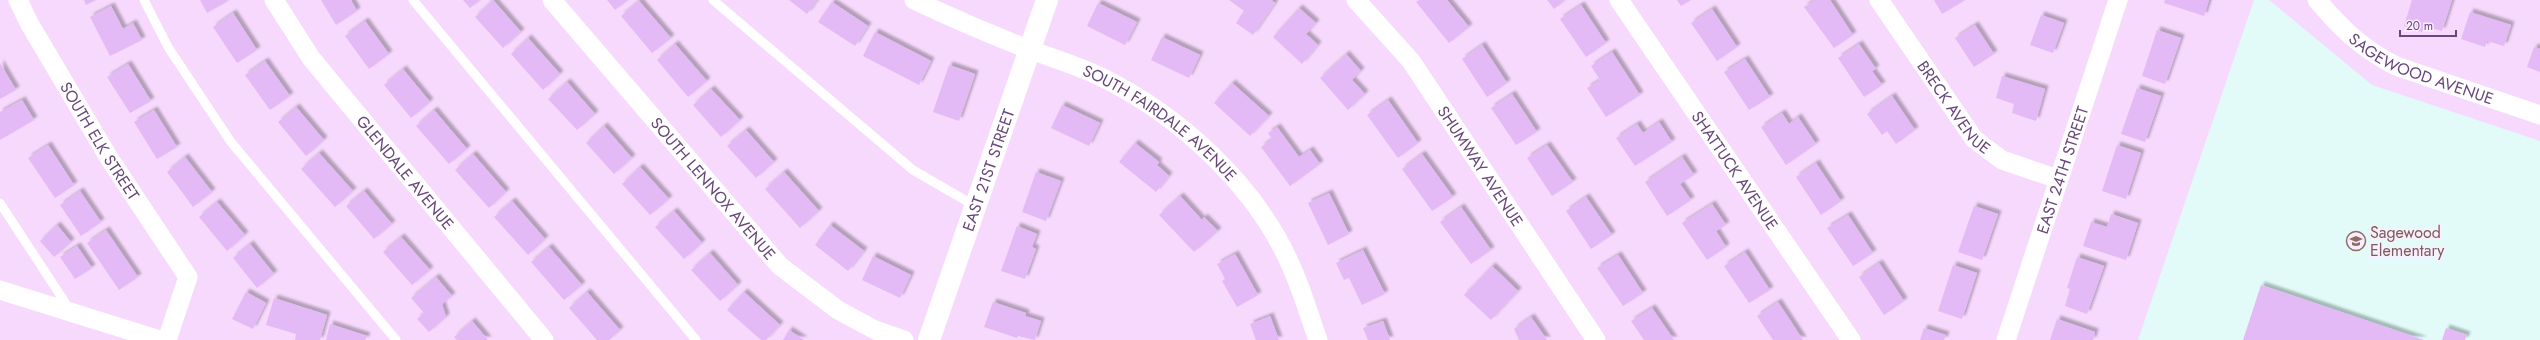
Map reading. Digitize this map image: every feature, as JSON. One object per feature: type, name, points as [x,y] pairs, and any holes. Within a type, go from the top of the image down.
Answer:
[{"type":"street","name":"SOUTH ELK STREET","points":[[18,0],[29,23],[109,158],[188,278],[166,340]]},
{"type":"street","name":"GLENDALE AVENUE","points":[[274,0],[311,58],[544,340]]},
{"type":"street","name":"SOUTH LENNOX AVENUE","points":[[552,0],[780,266],[838,310],[875,330],[904,340]]},
{"type":"street","name":"SOUTH FAIRDALE AVENUE","points":[[914,0],[970,27],[1098,75],[1132,93],[1188,133],[1217,160],[1256,204],[1291,265],[1318,340]]},
{"type":"street","name":"EAST 21ST STREET","points":[[929,340],[1047,0]]},
{"type":"street","name":"SHUMWAY AVENUE","points":[[1356,0],[1411,61],[1596,340]]},
{"type":"street","name":"SHATTUCK AVENUE","points":[[1619,0],[1850,340]]},
{"type":"street","name":"BRECK AVENUE","points":[[1879,0],[1974,139],[2002,160],[2058,179]]},
{"type":"street","name":"EAST 24TH STREET","points":[[2006,340],[2118,0]]},
{"type":"street","name":"SAGEWOOD AVENUE","points":[[2317,0],[2359,45],[2382,59],[2396,66],[2540,115]]},
{"type":"street","points":[[0,290],[160,340]]},
{"type":"lane","points":[[144,0],[168,47],[231,142],[396,340]]},
{"type":"lane","points":[[413,0],[696,340]]},
{"type":"lane","points":[[713,0],[913,170],[976,206]]},
{"type":"lane","points":[[0,204],[73,314]]},
{"type":"shaded area","points":[[0,0],[2540,0],[2540,340],[0,340]]},
{"type":"shaded area","name":"Sagewood Elementary","points":[[2254,0],[2269,0],[2372,85],[2540,141],[2540,340],[2138,340]]},
{"type":"building","points":[[84,0],[96,0],[86,5]]},
{"type":"building","points":[[200,0],[227,0],[228,1],[207,13]]},
{"type":"building","points":[[321,0],[351,0],[357,11],[336,25]]},
{"type":"building","points":[[463,0],[480,0],[470,8]]},
{"type":"building","points":[[493,0],[521,32],[503,48],[475,17]]},
{"type":"building","points":[[607,0],[628,0],[615,10]]},
{"type":"building","points":[[789,0],[817,0],[807,14]]},
{"type":"building","points":[[1229,0],[1271,0],[1275,3],[1253,35],[1236,23],[1244,11]]},
{"type":"building","points":[[1419,0],[1447,0],[1469,27],[1449,43],[1416,2]]},
{"type":"building","points":[[1547,0],[1565,0],[1554,9]]},
{"type":"building","points":[[1677,0],[1691,0],[1681,6]]},
{"type":"building","points":[[1815,0],[1830,0],[1853,35],[1834,48],[1804,7]]},
{"type":"building","points":[[1934,0],[1965,0],[1942,14]]},
{"type":"building","points":[[2165,0],[2209,0],[2204,16],[2164,3]]},
{"type":"building","points":[[2412,0],[2452,0],[2442,31],[2424,26],[2422,32],[2404,26]]},
{"type":"building","points":[[639,1],[671,38],[652,53],[621,16]]},
{"type":"building","points":[[832,2],[868,26],[855,46],[818,22]]},
{"type":"building","points":[[1098,3],[1137,22],[1125,45],[1087,26]]},
{"type":"building","points":[[1581,5],[1606,43],[1586,57],[1560,19]]},
{"type":"building","points":[[111,6],[123,29],[133,23],[142,40],[110,56],[90,17]]},
{"type":"building","points":[[1299,8],[1316,23],[1306,34],[1318,45],[1302,64],[1273,37]]},
{"type":"building","points":[[1712,9],[1737,47],[1717,61],[1691,23]]},
{"type":"building","points":[[2470,12],[2511,25],[2504,46],[2487,41],[2485,47],[2461,39]]},
{"type":"building","points":[[233,13],[257,50],[237,63],[213,27]]},
{"type":"building","points":[[2041,15],[2064,23],[2053,53],[2030,45]]},
{"type":"building","points":[[365,21],[389,54],[369,69],[345,36]]},
{"type":"building","points":[[1975,25],[1994,54],[1974,67],[1955,38]]},
{"type":"building","points":[[2157,30],[2181,38],[2165,84],[2142,76]]},
{"type":"building","points":[[875,32],[931,61],[919,85],[863,56]]},
{"type":"building","points":[[1162,37],[1200,55],[1189,78],[1151,60]]},
{"type":"building","points":[[528,38],[560,74],[543,90],[511,54]]},
{"type":"building","points":[[675,44],[707,81],[688,97],[657,60]]},
{"type":"building","points":[[1859,44],[1876,69],[1872,71],[1882,85],[1864,97],[1838,58]]},
{"type":"building","points":[[1482,45],[1507,83],[1487,97],[1462,59]]},
{"type":"building","points":[[2534,47],[2540,49],[2540,72],[2527,67]]},
{"type":"building","points":[[1612,52],[1640,95],[1606,117],[1587,88],[1600,80],[1591,66]]},
{"type":"building","points":[[1346,54],[1361,71],[1352,80],[1365,94],[1348,110],[1320,78]]},
{"type":"building","points":[[1745,59],[1770,97],[1749,110],[1724,72]]},
{"type":"building","points":[[265,61],[290,96],[270,110],[245,75]]},
{"type":"building","points":[[0,63],[16,90],[0,99]]},
{"type":"building","points":[[128,64],[151,101],[130,113],[107,77]]},
{"type":"building","points":[[949,65],[975,74],[959,121],[933,112]]},
{"type":"building","points":[[403,69],[430,102],[411,118],[384,85]]},
{"type":"building","points":[[2002,76],[2045,89],[2036,121],[2012,113],[2014,104],[1996,98]]},
{"type":"building","points":[[567,82],[595,114],[577,130],[548,99]]},
{"type":"building","points":[[1232,83],[1269,116],[1250,136],[1214,103]]},
{"type":"building","points":[[2137,88],[2161,96],[2145,142],[2121,134]]},
{"type":"building","points":[[711,89],[740,120],[721,137],[693,105]]},
{"type":"building","points":[[1512,94],[1537,132],[1516,145],[1491,108]]},
{"type":"building","points":[[1892,96],[1915,130],[1896,144],[1887,131],[1882,135],[1867,114]]},
{"type":"building","points":[[22,100],[34,120],[0,140],[0,112]]},
{"type":"building","points":[[1388,100],[1418,143],[1398,158],[1367,115]]},
{"type":"building","points":[[1062,105],[1100,123],[1089,146],[1051,128]]},
{"type":"building","points":[[296,107],[324,140],[306,156],[278,122]]},
{"type":"building","points":[[154,110],[177,147],[157,159],[134,122]]},
{"type":"building","points":[[434,110],[467,149],[449,164],[416,126]]},
{"type":"building","points":[[1782,113],[1789,124],[1798,117],[1816,144],[1786,165],[1761,127]]},
{"type":"building","points":[[1659,122],[1672,142],[1635,166],[1616,138],[1637,124],[1643,133]]},
{"type":"building","points":[[604,126],[632,158],[614,174],[586,143]]},
{"type":"building","points":[[1277,127],[1299,157],[1310,150],[1320,164],[1290,186],[1261,147],[1272,139],[1268,133]]},
{"type":"building","points":[[746,130],[774,162],[756,178],[727,146]]},
{"type":"building","points":[[1135,143],[1159,162],[1157,165],[1169,176],[1156,192],[1119,162]]},
{"type":"building","points":[[48,145],[74,185],[55,198],[28,158]]},
{"type":"building","points":[[1547,145],[1573,182],[1552,196],[1527,158]]},
{"type":"building","points":[[2117,145],[2141,153],[2126,199],[2102,191]]},
{"type":"building","points":[[319,153],[353,191],[335,207],[301,169]]},
{"type":"building","points":[[473,154],[506,192],[489,208],[455,170]]},
{"type":"building","points":[[1422,154],[1453,197],[1432,211],[1402,169]]},
{"type":"building","points":[[185,157],[212,192],[193,207],[167,172]]},
{"type":"building","points":[[1682,157],[1694,175],[1680,184],[1691,200],[1667,216],[1645,182]]},
{"type":"building","points":[[1816,163],[1841,201],[1821,215],[1796,177]]},
{"type":"building","points":[[640,167],[669,199],[650,215],[622,184]]},
{"type":"building","points":[[784,172],[819,211],[800,228],[765,189]]},
{"type":"building","points":[[1036,172],[1061,181],[1046,221],[1022,212]]},
{"type":"building","points":[[80,191],[101,222],[81,236],[60,205]]},
{"type":"building","points":[[364,191],[392,224],[374,239],[346,206]]},
{"type":"building","points":[[1329,193],[1349,234],[1328,245],[1308,203]]},
{"type":"building","points":[[1180,196],[1202,220],[1204,217],[1218,231],[1194,252],[1159,215]]},
{"type":"building","points":[[1586,197],[1612,235],[1591,249],[1566,211]]},
{"type":"building","points":[[512,201],[545,239],[528,255],[494,217]]},
{"type":"building","points":[[217,202],[245,235],[227,251],[199,217]]},
{"type":"building","points":[[1712,204],[1726,225],[1716,231],[1726,247],[1707,260],[1682,223]]},
{"type":"building","points":[[1974,206],[1998,214],[1982,260],[1958,252]]},
{"type":"building","points":[[1461,207],[1491,250],[1471,264],[1440,222]]},
{"type":"building","points":[[674,211],[702,243],[684,259],[655,227]]},
{"type":"building","points":[[2111,214],[2138,223],[2126,260],[2083,246],[2091,222],[2107,227]]},
{"type":"building","points":[[1848,215],[1873,253],[1853,266],[1827,228]]},
{"type":"building","points":[[57,225],[71,242],[54,257],[40,241]]},
{"type":"building","points":[[830,225],[864,251],[848,271],[815,245]]},
{"type":"building","points":[[1017,226],[1037,234],[1032,247],[1036,249],[1025,279],[1001,271]]},
{"type":"building","points":[[106,230],[138,277],[119,290],[87,243]]},
{"type":"building","points":[[401,237],[430,270],[412,285],[383,252]]},
{"type":"building","points":[[250,244],[274,274],[257,288],[233,258]]},
{"type":"building","points":[[77,246],[92,268],[75,279],[60,257]]},
{"type":"building","points":[[549,247],[582,285],[564,300],[531,262]]},
{"type":"building","points":[[1363,250],[1385,294],[1362,305],[1349,278],[1344,280],[1336,263]]},
{"type":"building","points":[[1745,252],[1770,290],[1749,303],[1724,266]]},
{"type":"building","points":[[710,253],[738,285],[720,301],[691,270]]},
{"type":"building","points":[[1235,254],[1258,295],[1237,307],[1222,281],[1225,279],[1217,264]]},
{"type":"building","points":[[1618,255],[1643,293],[1623,306],[1597,268]]},
{"type":"building","points":[[873,256],[911,275],[900,298],[862,280]]},
{"type":"building","points":[[2077,257],[2104,266],[2087,314],[2065,306],[2070,289],[2067,288]]},
{"type":"building","points":[[1879,263],[1904,301],[1884,315],[1859,277]]},
{"type":"building","points":[[1953,265],[1977,273],[1962,319],[1938,311]]},
{"type":"building","points":[[1492,266],[1518,291],[1491,320],[1464,295]]},
{"type":"building","points":[[436,277],[452,296],[442,304],[446,317],[429,332],[417,319],[424,313],[411,298]]},
{"type":"building","points":[[2261,285],[2424,340],[2243,340]]},
{"type":"building","points":[[246,292],[266,303],[253,329],[232,319]]},
{"type":"building","points":[[587,292],[620,330],[609,340],[597,340],[569,308]]},
{"type":"building","points":[[744,292],[780,325],[766,340],[761,340],[727,310]]},
{"type":"building","points":[[274,298],[327,315],[320,340],[295,340],[296,334],[266,325]]},
{"type":"building","points":[[993,302],[1026,313],[1025,316],[1041,321],[1035,340],[1018,336],[1017,338],[984,327]]},
{"type":"building","points":[[1778,302],[1803,340],[1773,340],[1757,316]]},
{"type":"building","points":[[1652,308],[1674,340],[1644,340],[1631,321]]},
{"type":"building","points":[[1270,316],[1279,340],[1256,340],[1250,324]]},
{"type":"building","points":[[1531,317],[1547,340],[1519,340],[1514,329]]},
{"type":"building","points":[[2057,319],[2095,332],[2093,340],[2050,340]]},
{"type":"building","points":[[472,321],[488,340],[457,340],[454,337]]},
{"type":"building","points":[[1383,321],[1390,340],[1368,340],[1363,328]]},
{"type":"building","points":[[330,324],[367,336],[365,340],[326,340]]},
{"type":"building","points":[[1924,328],[1946,335],[1944,340],[1920,340]]},
{"type":"building","points":[[2446,328],[2467,335],[2465,340],[2442,340]]},
{"type":"building","points":[[789,330],[804,340],[783,340]]},
{"type":"place","name":"Sagewood Elementary","points":[[2356,241]]}]
